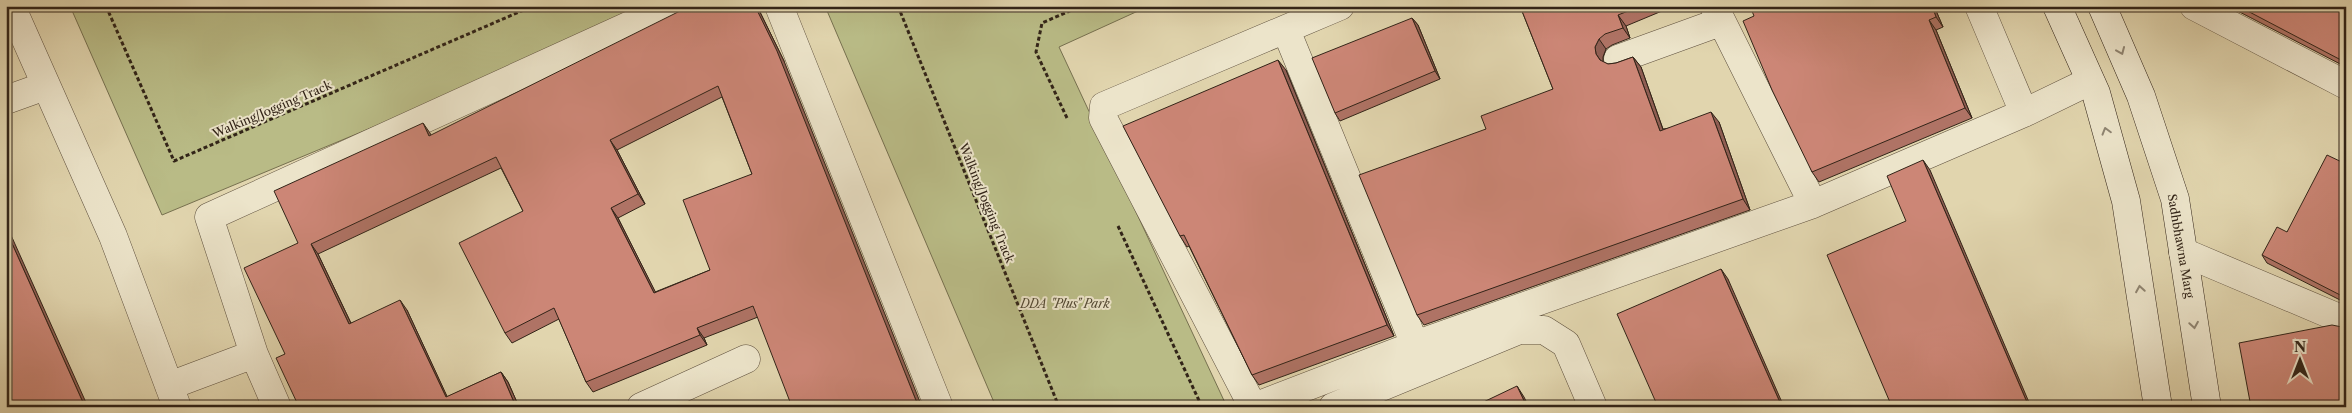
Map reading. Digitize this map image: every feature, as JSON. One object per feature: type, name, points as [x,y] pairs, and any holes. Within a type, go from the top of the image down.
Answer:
[{"type":"street","points":[[11,6],[113,236],[173,397],[254,354]]},
{"type":"street","points":[[277,407],[254,354],[209,217],[672,6]]},
{"type":"street","points":[[779,6],[939,407]]},
{"type":"street","points":[[1340,6],[1104,106],[1103,118],[1254,407],[1414,345],[1813,204],[2024,113],[2090,81]]},
{"type":"street","points":[[1979,6],[2024,113]]},
{"type":"street","points":[[2057,6],[2096,93],[2126,201],[2158,407]]},
{"type":"street","name":"Sadhbhawna Marg","points":[[2102,6],[2140,96],[2175,199],[2207,407]]},
{"type":"street","points":[[2194,6],[2346,85]]},
{"type":"street","points":[[1618,59],[1717,14],[1813,204]]},
{"type":"street","points":[[1286,30],[1414,345]]},
{"type":"street","points":[[6,100],[45,86]]},
{"type":"street","points":[[2183,252],[2346,321]]},
{"type":"street","points":[[1333,407],[1519,330],[1544,330],[1566,344],[1593,407]]},
{"type":"street","points":[[641,407],[746,359]]},
{"type":"path","name":"Walking/Jogging Track","points":[[106,6],[174,161],[532,6]]},
{"type":"path","name":"Walking/Jogging Track","points":[[898,6],[1059,407]]},
{"type":"green space","points":[[70,6],[664,6],[162,215]]},
{"type":"green space","name":"DDA \"Plus\" Park","points":[[825,6],[1149,6],[1059,47],[1227,407],[996,407]]},
{"type":"building","points":[[690,6],[755,6],[777,51],[917,403],[921,407],[792,407],[753,306],[697,328],[700,335],[586,382],[554,308],[505,333],[459,243],[523,211],[496,157],[311,244],[349,324],[400,300],[446,397],[501,372],[516,407],[299,407],[276,358],[285,354],[244,268],[298,243],[274,191],[423,123],[429,136]],"holes":[[[718,86],[752,174],[683,200],[710,270],[654,293],[611,208],[638,194],[610,140]]]},
{"type":"building","points":[[1520,6],[1641,6],[1618,15],[1623,28],[1605,34],[1599,39],[1595,47],[1596,54],[1600,60],[1608,64],[1633,57],[1660,131],[1711,112],[1743,199],[1417,315],[1359,175],[1486,129],[1481,116],[1553,89]]},
{"type":"building","points":[[1750,6],[1932,6],[1936,17],[1929,20],[1965,108],[1812,172],[1772,90],[1743,21],[1754,16]]},
{"type":"building","points":[[2238,6],[2346,6],[2346,52],[2341,60]]},
{"type":"building","points":[[1412,18],[1435,71],[1335,113],[1312,58]]},
{"type":"building","points":[[1278,60],[1387,325],[1252,375],[1184,235],[1180,236],[1123,126]]},
{"type":"building","points":[[2327,155],[2346,164],[2346,298],[2262,255],[2277,227],[2287,232]]},
{"type":"building","points":[[1923,160],[2029,407],[1892,407],[1827,255],[1906,221],[1887,176]]},
{"type":"building","points":[[6,230],[85,407],[6,407]]},
{"type":"building","points":[[1721,269],[1782,407],[1658,407],[1617,314]]},
{"type":"building","points":[[2332,325],[2342,327],[2346,325],[2346,407],[2251,407],[2239,343]]},
{"type":"building","points":[[1517,386],[1527,407],[1473,407]]}]
